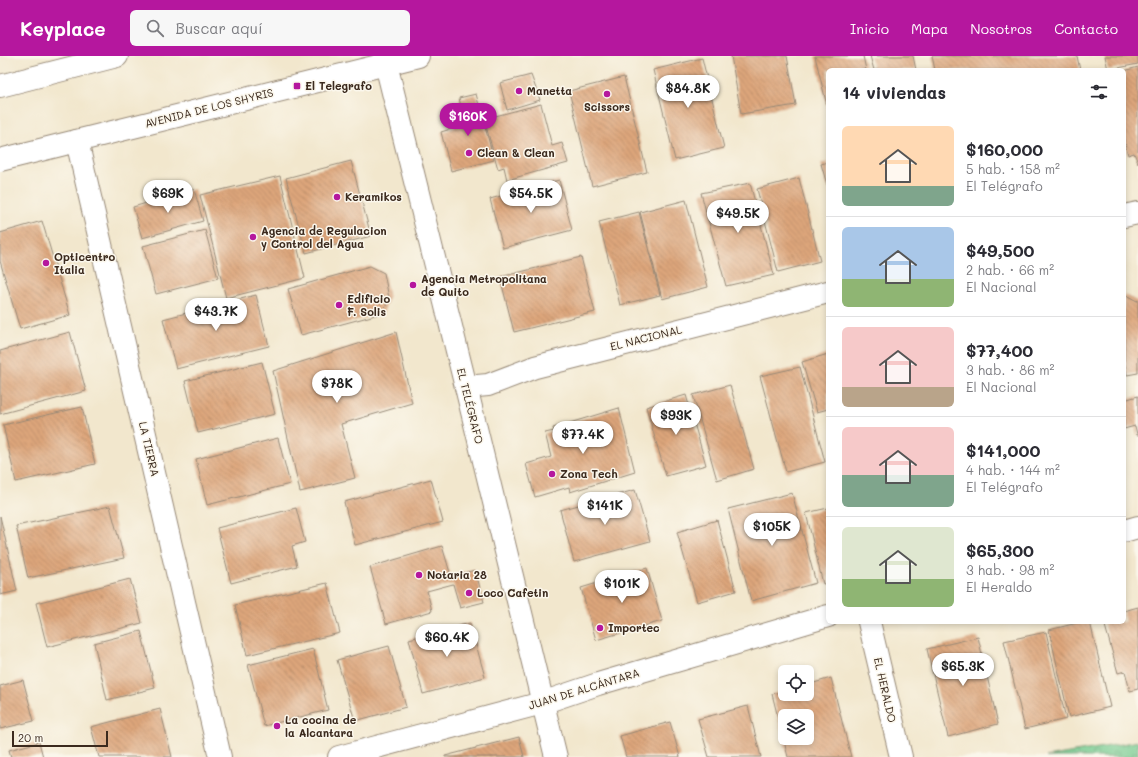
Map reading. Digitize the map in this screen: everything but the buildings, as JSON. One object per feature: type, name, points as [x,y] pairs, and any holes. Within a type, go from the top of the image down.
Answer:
[{"type":"street","points":[[0,86],[116,56]]},
{"type":"street","name":"AVENIDA DE LOS SHYRIS","points":[[0,160],[385,60],[418,56]]},
{"type":"street","name":"EL TELÉGRAFO","points":[[385,60],[556,757]]},
{"type":"street","name":"LA TIERRA","points":[[77,141],[220,757]]},
{"type":"street","points":[[1126,216],[1138,213]]},
{"type":"street","name":"EL NACIONAL","points":[[466,387],[488,385],[535,367],[826,293]]},
{"type":"street","points":[[1126,530],[1138,527]]},
{"type":"street","name":"JUAN DE ALCÁNTARA","points":[[340,757],[542,703],[598,684],[826,617]]},
{"type":"street","name":"EL HERALDO","points":[[869,624],[901,757]]},
{"type":"green space","points":[[1138,741],[1138,757],[1046,757]]},
{"type":"place","name":"El Telegrafo","points":[[297,86]]},
{"type":"place","name":"Manetta","points":[[519,91]]},
{"type":"place","name":"Scissors","points":[[607,94]]},
{"type":"place","name":"Clean & Clean","points":[[469,153]]},
{"type":"place","name":"Keramikos","points":[[337,197]]},
{"type":"place","name":"Agencia de Regulacion y Control del Agua","points":[[253,237]]},
{"type":"place","name":"Opticentro Italia","points":[[46,263]]},
{"type":"place","name":"Agencia Metropolitana de Quito","points":[[413,285]]},
{"type":"place","name":"Edificio F. Solis","points":[[339,305]]},
{"type":"place","name":"Zona Tech","points":[[552,474]]},
{"type":"place","name":"Notaria 28","points":[[419,575]]},
{"type":"place","name":"Loco Cafetin","points":[[469,593]]},
{"type":"place","name":"Importec","points":[[600,628]]},
{"type":"place","name":"La cocina de la Alcantara","points":[[277,726]]}]
